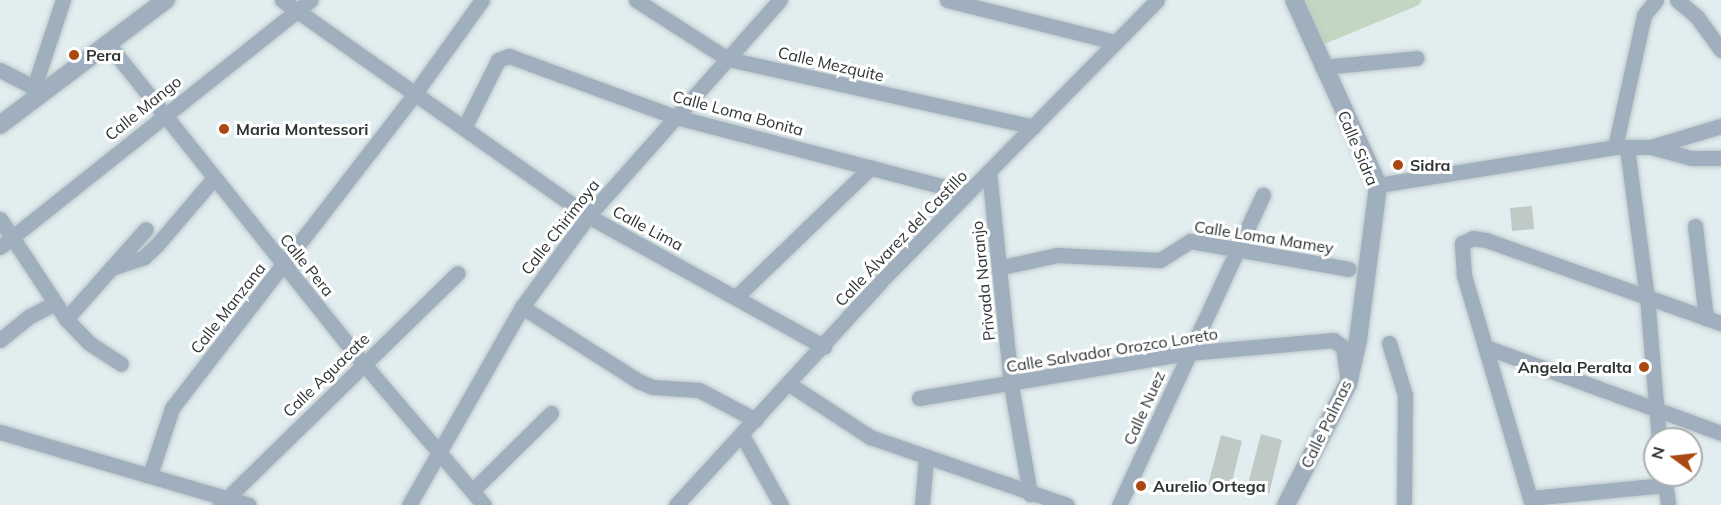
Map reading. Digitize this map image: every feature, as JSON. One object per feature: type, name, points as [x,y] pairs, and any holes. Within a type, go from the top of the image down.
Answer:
[{"type":"street","points":[[36,91],[63,0]]},
{"type":"street","points":[[0,125],[36,91],[108,44],[166,0]]},
{"type":"street","name":"Calle Lima","points":[[282,0],[413,96],[464,128],[588,216],[824,347]]},
{"type":"street","name":"Calle Mango","points":[[0,247],[164,114],[310,0]]},
{"type":"street","name":"Calle Manzana","points":[[150,475],[172,408],[284,266],[413,96],[482,0]]},
{"type":"street","name":"Calle Mezquite","points":[[636,0],[728,59],[1034,128]]},
{"type":"street","name":"Calle Chirimoya","points":[[409,505],[522,307],[588,216],[780,0]]},
{"type":"street","points":[[947,0],[1115,42]]},
{"type":"street","name":"Calle Álvarez del Castillo","points":[[676,505],[824,347],[880,282],[1034,128],[1157,0]]},
{"type":"street","name":"Calle Sidra","points":[[1294,0],[1378,185],[1358,340]]},
{"type":"street","points":[[1656,0],[1644,15],[1621,148],[1647,297],[1657,427]]},
{"type":"street","points":[[1677,0],[1697,17],[1721,50]]},
{"type":"street","name":"Calle Pera","points":[[108,44],[363,363],[484,505]]},
{"type":"street","name":"Calle Loma Bonita","points":[[464,128],[503,56],[676,117],[967,193]]},
{"type":"street","points":[[1323,67],[1417,58]]},
{"type":"street","points":[[0,70],[36,91]]},
{"type":"street","points":[[1378,185],[1621,148],[1651,147],[1721,126]]},
{"type":"street","points":[[1651,147],[1690,158],[1721,158]]},
{"type":"street","points":[[736,297],[871,167]]},
{"type":"street","name":"Privada Naranjo","points":[[989,171],[1002,267],[1011,385],[1030,494]]},
{"type":"street","points":[[111,268],[144,257],[214,178]]},
{"type":"street","name":"Calle Nuez","points":[[1119,505],[1188,353],[1239,251],[1263,195]]},
{"type":"street","points":[[0,219],[66,319],[89,344],[121,364]]},
{"type":"street","points":[[1695,226],[1706,318]]},
{"type":"street","points":[[66,319],[146,228]]},
{"type":"street","points":[[1643,483],[1531,502],[1464,275],[1462,243],[1473,238],[1486,240],[1721,323]]},
{"type":"street","name":"Calle Loma Mamey","points":[[1002,267],[1057,255],[1160,260],[1190,241],[1348,269]]},
{"type":"street","name":"Calle Aguacate","points":[[222,502],[458,273]]},
{"type":"street","points":[[0,340],[30,316],[55,303]]},
{"type":"street","points":[[522,307],[638,381],[653,387],[699,390],[756,420]]},
{"type":"street","name":"Calle Salvador Orozco Loreto","points":[[919,398],[1011,385],[1188,353],[1337,340],[1343,347],[1348,384]]},
{"type":"street","name":"Calle Palmas","points":[[1286,505],[1348,384],[1358,340]]},
{"type":"street","points":[[1389,343],[1405,395],[1404,505]]},
{"type":"street","points":[[1486,347],[1655,411],[1721,433]]},
{"type":"street","points":[[789,384],[870,437],[1067,505]]},
{"type":"street","points":[[472,491],[551,412]]},
{"type":"street","points":[[0,432],[150,475],[222,502],[249,505]]},
{"type":"street","points":[[742,435],[781,505]]},
{"type":"street","points":[[922,505],[926,457]]},
{"type":"street","points":[[1665,487],[1668,505]]},
{"type":"green space","points":[[1302,0],[1422,0],[1419,5],[1322,45]]},
{"type":"building","points":[[1532,206],[1534,229],[1512,231],[1510,208]]},
{"type":"building","points":[[1261,434],[1282,440],[1269,494],[1247,488]]},
{"type":"building","points":[[1221,435],[1242,441],[1229,494],[1207,489]]},
{"type":"place","name":"Pera","points":[[74,55]]},
{"type":"place","name":"Maria Montessori","points":[[224,129]]},
{"type":"place","name":"Sidra","points":[[1398,165]]},
{"type":"place","name":"Angela Peralta","points":[[1644,367]]},
{"type":"place","name":"Aurelio Ortega","points":[[1141,486]]}]
